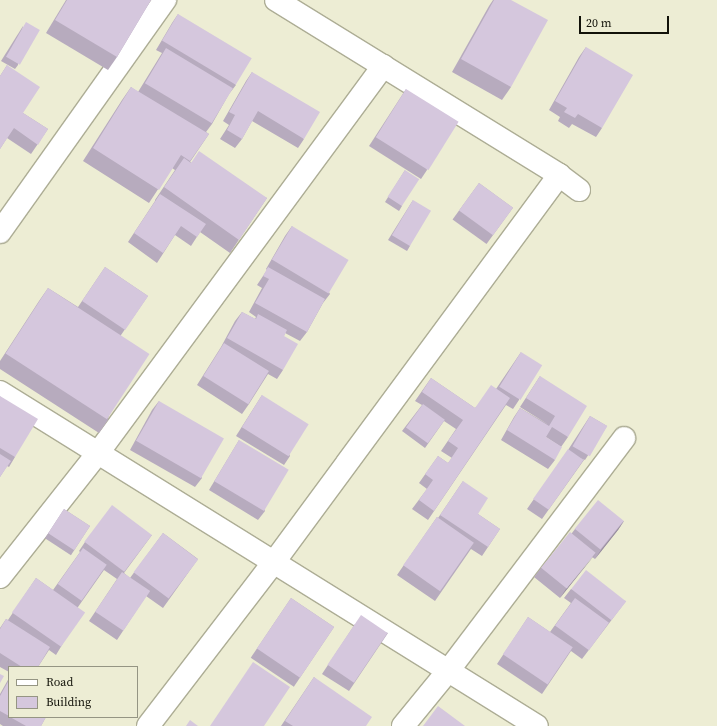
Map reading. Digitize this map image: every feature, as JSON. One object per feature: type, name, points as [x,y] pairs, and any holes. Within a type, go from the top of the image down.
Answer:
[{"type":"street","points":[[0,232],[165,0]]},
{"type":"street","points":[[276,0],[559,175],[579,190]]},
{"type":"street","points":[[0,577],[98,453],[383,66]]},
{"type":"street","points":[[148,726],[274,562],[559,175]]},
{"type":"street","points":[[0,392],[537,726]]},
{"type":"street","points":[[403,726],[448,671],[624,438]]},
{"type":"building","points":[[67,0],[151,0],[117,57],[55,20]]},
{"type":"building","points":[[494,0],[511,0],[548,20],[511,87],[461,59]]},
{"type":"building","points":[[178,14],[252,58],[236,85],[162,41]]},
{"type":"building","points":[[26,22],[40,30],[20,65],[6,57]]},
{"type":"building","points":[[586,47],[633,75],[602,128],[578,114],[575,118],[564,112],[567,108],[555,101]]},
{"type":"building","points":[[166,48],[233,88],[212,123],[145,83]]},
{"type":"building","points":[[7,65],[40,87],[23,113],[48,129],[38,145],[14,128],[0,149],[0,76]]},
{"type":"building","points":[[252,72],[320,112],[304,139],[258,111],[242,139],[227,130],[235,115],[229,112]]},
{"type":"building","points":[[131,87],[209,134],[190,161],[181,155],[159,190],[93,148]]},
{"type":"building","points":[[406,89],[459,122],[428,170],[376,137]]},
{"type":"building","points":[[199,151],[267,198],[239,240],[164,187],[184,158],[191,163]]},
{"type":"building","points":[[405,170],[419,179],[402,206],[388,197]]},
{"type":"building","points":[[479,183],[513,208],[493,235],[459,211]]},
{"type":"building","points":[[160,194],[206,224],[197,237],[181,226],[163,253],[134,233]]},
{"type":"building","points":[[413,200],[431,211],[410,246],[392,235]]},
{"type":"building","points":[[292,226],[349,260],[328,293],[272,259]]},
{"type":"building","points":[[105,267],[148,296],[125,330],[82,301]]},
{"type":"building","points":[[268,267],[325,299],[307,332],[255,303],[269,279],[263,276]]},
{"type":"building","points":[[48,288],[149,354],[107,419],[6,353]]},
{"type":"building","points":[[242,312],[256,319],[258,314],[287,330],[284,336],[298,344],[283,370],[227,338]]},
{"type":"building","points":[[224,343],[269,371],[248,404],[203,376]]},
{"type":"building","points":[[521,352],[542,365],[520,400],[499,387]]},
{"type":"building","points":[[540,376],[587,406],[568,437],[552,427],[546,437],[562,447],[555,460],[507,430],[520,408],[549,426],[555,416],[526,398]]},
{"type":"building","points":[[431,378],[475,408],[491,385],[510,398],[434,511],[419,500],[433,480],[425,474],[438,456],[448,463],[458,448],[448,441],[463,420],[422,392]]},
{"type":"building","points":[[262,395],[309,424],[289,456],[242,427]]},
{"type":"building","points":[[0,396],[38,419],[15,457],[0,448]]},
{"type":"building","points":[[159,401],[224,438],[201,478],[136,441]]},
{"type":"building","points":[[423,404],[445,420],[428,443],[406,427]]},
{"type":"building","points":[[590,416],[607,426],[590,456],[572,446]]},
{"type":"building","points":[[239,440],[289,470],[264,511],[214,481]]},
{"type":"building","points":[[568,449],[584,460],[549,510],[533,499]]},
{"type":"building","points":[[0,454],[11,461],[0,477]]},
{"type":"building","points":[[463,481],[488,498],[478,514],[500,529],[488,547],[440,515]]},
{"type":"building","points":[[598,500],[624,521],[600,550],[575,529]]},
{"type":"building","points":[[112,505],[152,535],[124,572],[84,542]]},
{"type":"building","points":[[64,509],[90,526],[74,550],[48,533]]},
{"type":"building","points":[[437,517],[474,543],[440,591],[403,565]]},
{"type":"building","points":[[570,532],[596,553],[567,589],[541,568]]},
{"type":"building","points":[[163,533],[198,559],[169,599],[134,572]]},
{"type":"building","points":[[83,548],[107,565],[82,601],[58,584]]},
{"type":"building","points":[[586,570],[626,601],[611,620],[571,589]]},
{"type":"building","points":[[122,572],[150,591],[123,631],[95,612]]},
{"type":"building","points":[[36,578],[85,612],[61,647],[12,612]]},
{"type":"building","points":[[291,598],[334,627],[300,678],[257,649]]},
{"type":"building","points":[[575,598],[609,623],[589,650],[555,626]]},
{"type":"building","points":[[361,615],[388,633],[354,683],[327,665]]},
{"type":"building","points":[[528,617],[573,647],[548,685],[503,654]]},
{"type":"building","points":[[6,619],[50,647],[39,666],[20,666],[0,653],[0,629]]},
{"type":"building","points":[[253,662],[290,687],[264,726],[210,726]]},
{"type":"building","points":[[0,674],[4,676],[0,683]]},
{"type":"building","points":[[314,677],[372,717],[366,726],[293,726],[285,721]]},
{"type":"building","points":[[8,682],[8,715],[0,711],[0,696]]},
{"type":"building","points":[[438,706],[465,726],[423,726]]},
{"type":"building","points":[[12,718],[45,718],[41,726],[26,726]]},
{"type":"building","points":[[190,720],[198,726],[186,726]]}]
